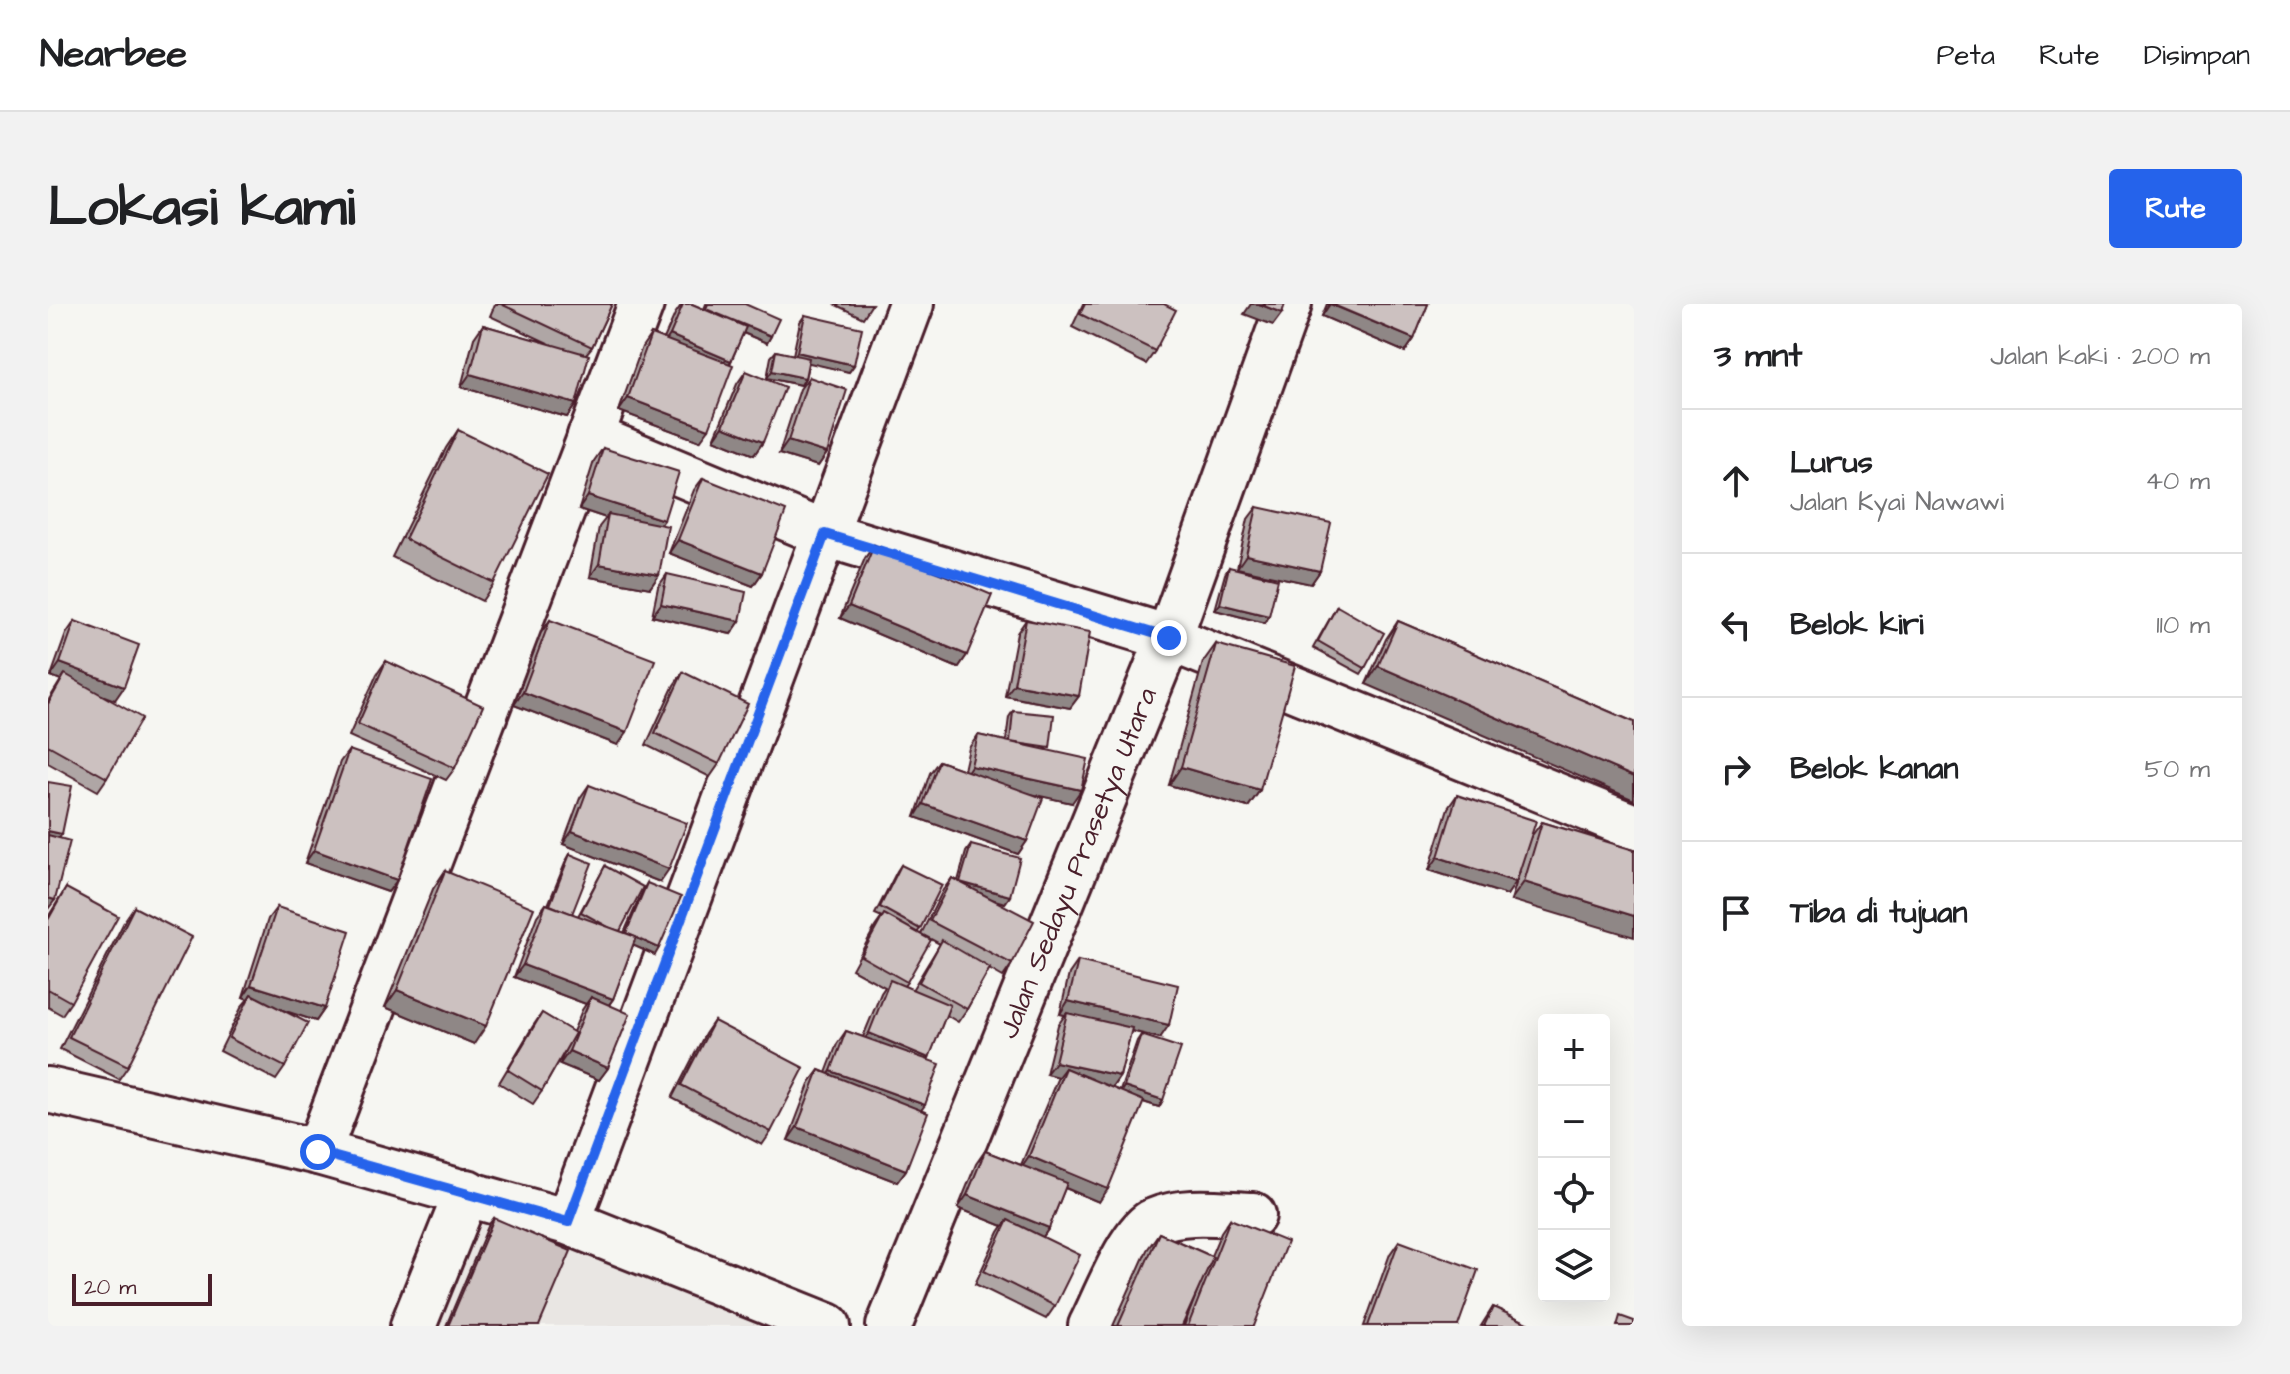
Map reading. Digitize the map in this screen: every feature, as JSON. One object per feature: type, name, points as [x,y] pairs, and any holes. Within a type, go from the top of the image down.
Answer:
[{"type":"street","points":[[318,1152],[641,304]]},
{"type":"street","points":[[568,1222],[911,304]]},
{"type":"street","name":"Jalan Sedayu Prasetya Utara","points":[[889,1326],[1169,638],[1289,304]]},
{"type":"street","points":[[590,436],[825,534],[1169,638],[1634,827]]},
{"type":"street","points":[[48,1090],[318,1152],[568,1222],[828,1326]]},
{"type":"street","points":[[413,1326],[467,1192]]},
{"type":"street","points":[[1091,1326],[1129,1247],[1151,1221],[1194,1212],[1253,1215]]},
{"type":"shaded area","points":[[483,1207],[771,1326],[434,1326]]},
{"type":"building","points":[[501,304],[612,304],[592,347]]},
{"type":"building","points":[[683,304],[692,304],[746,327],[731,361],[670,335]]},
{"type":"building","points":[[708,304],[745,304],[779,319],[771,336],[706,309]]},
{"type":"building","points":[[1085,304],[1164,304],[1176,310],[1155,351],[1080,314]]},
{"type":"building","points":[[1259,304],[1285,304],[1282,313]]},
{"type":"building","points":[[1331,304],[1428,304],[1414,339]]},
{"type":"building","points":[[805,315],[862,328],[854,365],[797,352]]},
{"type":"building","points":[[483,325],[589,355],[576,404],[470,374]]},
{"type":"building","points":[[651,334],[733,365],[709,429],[628,398]]},
{"type":"building","points":[[776,351],[809,358],[805,378],[772,371]]},
{"type":"building","points":[[746,371],[785,387],[763,442],[723,426]]},
{"type":"building","points":[[809,377],[847,390],[827,453],[788,441]]},
{"type":"building","points":[[458,430],[548,474],[494,583],[405,539]]},
{"type":"building","points":[[603,448],[679,472],[664,520],[588,496]]},
{"type":"building","points":[[703,478],[786,511],[762,573],[678,540]]},
{"type":"building","points":[[1257,507],[1331,523],[1320,571],[1246,555]]},
{"type":"building","points":[[608,514],[668,526],[659,575],[599,564]]},
{"type":"building","points":[[874,545],[992,595],[967,655],[849,606]]},
{"type":"building","points":[[1229,567],[1278,579],[1269,616],[1220,604]]},
{"type":"building","points":[[667,574],[746,592],[740,621],[661,604]]},
{"type":"building","points":[[1337,606],[1384,633],[1365,668],[1318,641]]},
{"type":"building","points":[[550,620],[655,660],[627,732],[523,692]]},
{"type":"building","points":[[1026,620],[1090,632],[1079,696],[1014,684]]},
{"type":"building","points":[[75,621],[139,645],[124,687],[60,663]]},
{"type":"building","points":[[1398,621],[1634,722],[1634,777],[1378,666]]},
{"type":"building","points":[[1216,644],[1295,666],[1260,790],[1181,767]]},
{"type":"building","points":[[386,661],[483,706],[455,768],[358,724]]},
{"type":"building","points":[[683,672],[748,704],[719,764],[655,733]]},
{"type":"building","points":[[65,674],[142,718],[107,778],[48,745],[48,704]]},
{"type":"building","points":[[1013,711],[1054,715],[1050,748],[1010,742]]},
{"type":"building","points":[[978,735],[1088,759],[1081,790],[971,766]]},
{"type":"building","points":[[349,750],[432,779],[397,880],[314,850]]},
{"type":"building","points":[[939,761],[1043,798],[1027,841],[923,804]]},
{"type":"building","points":[[48,782],[72,786],[62,834],[48,831]]},
{"type":"building","points":[[589,785],[687,823],[669,869],[572,831]]},
{"type":"building","points":[[1457,795],[1536,821],[1516,882],[1438,857]]},
{"type":"building","points":[[1542,822],[1634,850],[1634,916],[1524,882]]},
{"type":"building","points":[[48,835],[70,841],[55,900],[48,898]]},
{"type":"building","points":[[971,845],[1020,858],[1010,896],[960,882]]},
{"type":"building","points":[[570,854],[592,863],[572,914],[550,905]]},
{"type":"building","points":[[901,865],[942,885],[920,929],[880,907]]},
{"type":"building","points":[[605,866],[643,887],[620,931],[581,912]]},
{"type":"building","points":[[445,871],[534,908],[486,1026],[397,990]]},
{"type":"building","points":[[952,878],[1034,921],[1012,964],[930,921]]},
{"type":"building","points":[[647,883],[681,897],[659,948],[626,933]]},
{"type":"building","points":[[66,888],[118,916],[71,1002],[48,989],[48,920]]},
{"type":"building","points":[[546,904],[636,937],[613,999],[523,965]]},
{"type":"building","points":[[134,907],[192,937],[128,1066],[69,1037]]},
{"type":"building","points":[[277,907],[350,931],[325,1008],[251,985]]},
{"type":"building","points":[[884,914],[931,940],[907,982],[861,956]]},
{"type":"building","points":[[942,940],[990,968],[967,1009],[919,982]]},
{"type":"building","points":[[1078,961],[1178,985],[1169,1025],[1068,1001]]},
{"type":"building","points":[[890,980],[950,1005],[929,1058],[869,1033]]},
{"type":"building","points":[[251,994],[308,1023],[285,1067],[229,1038]]},
{"type":"building","points":[[591,997],[630,1014],[608,1068],[569,1051]]},
{"type":"building","points":[[542,1013],[575,1033],[542,1091],[508,1070]]},
{"type":"building","points":[[1067,1013],[1132,1028],[1120,1076],[1055,1062]]},
{"type":"building","points":[[714,1021],[804,1068],[771,1132],[681,1085]]},
{"type":"building","points":[[846,1031],[940,1064],[925,1105],[831,1071]]},
{"type":"building","points":[[1141,1035],[1181,1048],[1163,1100],[1124,1087]]},
{"type":"building","points":[[1065,1068],[1144,1101],[1108,1189],[1029,1156]]},
{"type":"building","points":[[819,1070],[928,1113],[906,1170],[797,1127]]},
{"type":"building","points":[[985,1151],[1067,1183],[1049,1228],[967,1195]]},
{"type":"building","points":[[494,1218],[571,1251],[539,1326],[448,1326]]},
{"type":"building","points":[[1230,1219],[1287,1242],[1254,1326],[1188,1326]]},
{"type":"building","points":[[1008,1220],[1080,1255],[1055,1306],[984,1271]]},
{"type":"building","points":[[1159,1233],[1213,1257],[1182,1326],[1118,1326]]},
{"type":"building","points":[[1399,1241],[1478,1270],[1458,1326],[1368,1326]]},
{"type":"building","points":[[1493,1307],[1534,1326],[1484,1326]]},
{"type":"building","points":[[1620,1316],[1634,1321],[1634,1326],[1617,1326]]},
{"type":"route","points":[[318,1152],[568,1222],[825,534],[1169,638]]}]
